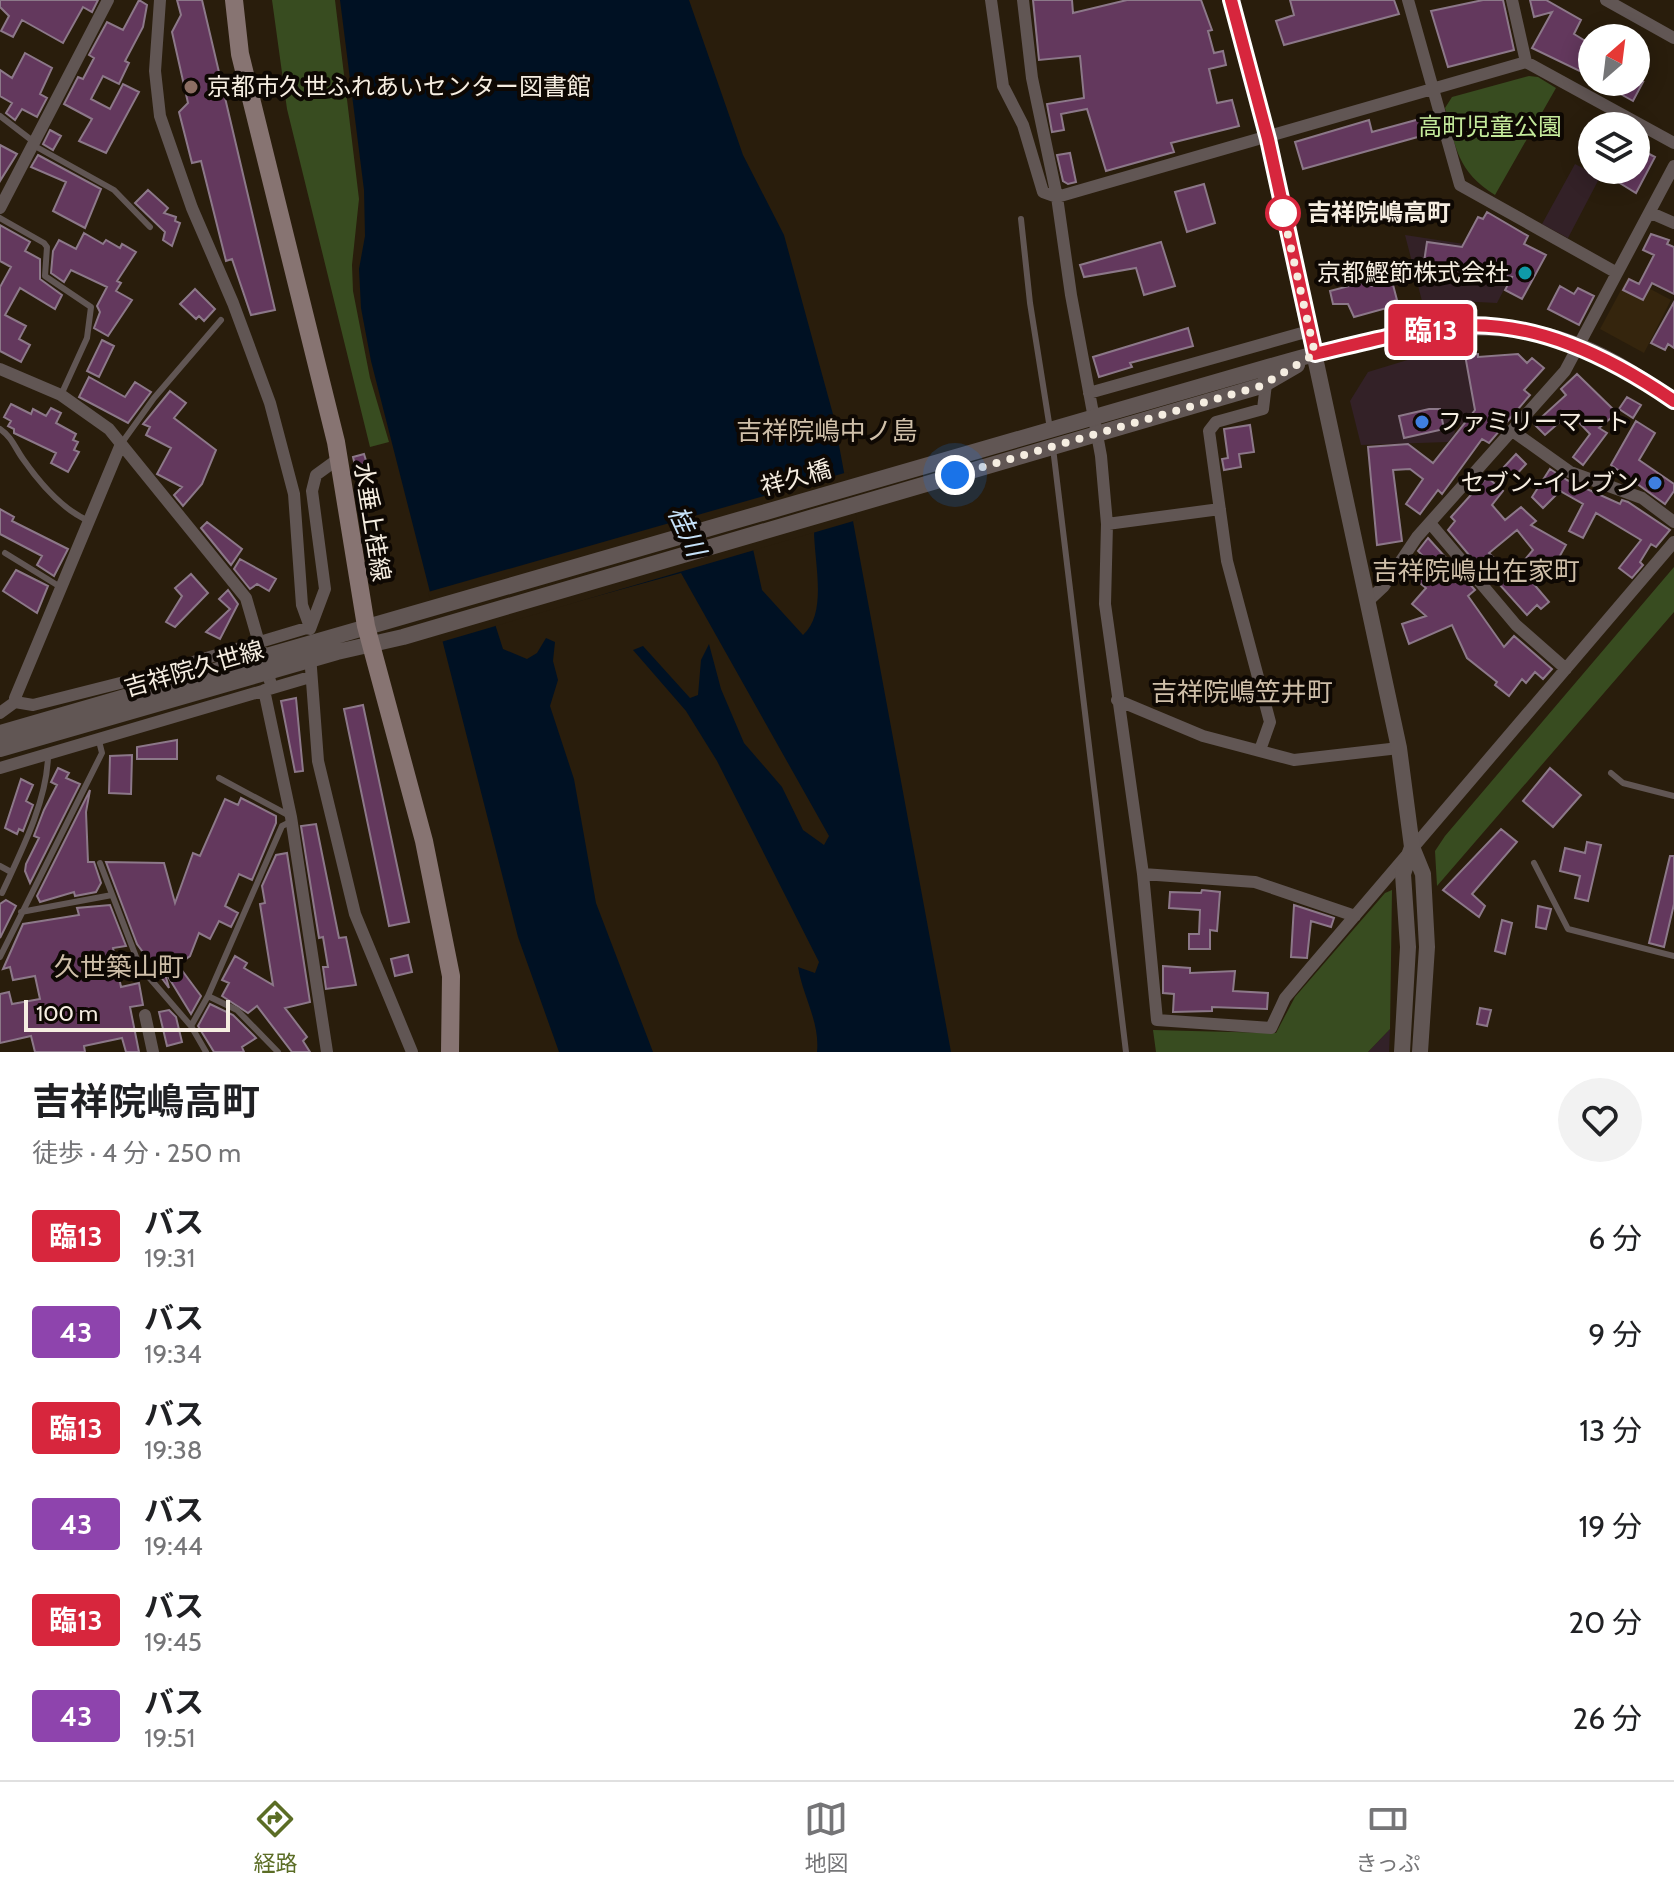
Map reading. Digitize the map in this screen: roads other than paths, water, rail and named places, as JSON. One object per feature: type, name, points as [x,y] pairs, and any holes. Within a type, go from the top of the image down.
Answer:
[{"type":"main road","name":"水垂上桂線","points":[[234,0],[240,54],[338,459],[366,626],[424,841],[441,921],[451,976],[450,1052]]},
{"type":"street","points":[[0,208],[108,0]]},
{"type":"street","points":[[160,0],[155,71],[160,116],[192,208],[233,303],[270,403],[294,494],[302,605],[310,627],[310,677],[318,761],[355,914],[412,1052]]},
{"type":"street","points":[[991,0],[1003,86],[1023,125],[1043,192],[1057,197],[1268,139],[1526,62],[1674,143]]},
{"type":"street","points":[[1023,0],[1032,78],[1057,197],[1101,456],[1107,524],[1105,604],[1143,874],[1157,1020],[1271,1028],[1285,998],[1674,542]]},
{"type":"street","points":[[1231,0],[1268,139],[1399,748],[1412,847],[1423,874],[1427,947],[1420,1052]]},
{"type":"street","points":[[1408,0],[1460,185],[1617,273]]},
{"type":"street","points":[[1512,0],[1526,62]]},
{"type":"street","points":[[1606,0],[1674,38]]},
{"type":"street","points":[[1368,601],[1430,523],[1565,371],[1674,166]]},
{"type":"street","points":[[1651,213],[1674,223]]},
{"type":"street","points":[[1260,750],[1270,722],[1227,561],[1209,431],[1216,422],[1263,409],[1261,380],[1315,354],[1389,336],[1456,326],[1515,330],[1578,345],[1625,369],[1674,401]]},
{"type":"street","points":[[1089,393],[1309,331]]},
{"type":"street","points":[[1,373],[61,395],[109,429],[246,598],[268,689],[292,819],[327,1052]]},
{"type":"street","name":"祥久橋","points":[[395,618],[1261,380]]},
{"type":"street","name":"祥久橋","points":[[403,637],[1261,380]]},
{"type":"street","points":[[1514,432],[1570,472],[1642,498],[1674,522]]},
{"type":"street","points":[[0,713],[15,700],[121,444]]},
{"type":"street","points":[[310,627],[325,589],[312,491],[316,475],[338,459]]},
{"type":"street","points":[[1107,524],[1220,509]]},
{"type":"street","points":[[1430,523],[1516,625],[1566,669]]},
{"type":"street","name":"吉祥院久世線","points":[[0,749],[335,643],[366,626],[395,618]]},
{"type":"street","points":[[0,692],[33,705],[121,683],[310,627]]},
{"type":"street","name":"吉祥院久世線","points":[[0,733],[335,643],[372,645],[403,637]]},
{"type":"street","points":[[0,768],[310,677]]},
{"type":"street","points":[[1117,700],[1203,736],[1294,760],[1399,748]]},
{"type":"street","points":[[1402,1052],[1408,947],[1403,874],[1412,847]]},
{"type":"street","points":[[1143,874],[1255,882],[1355,916]]},
{"type":"street","points":[[145,1015],[153,1052]]},
{"type":"lane","points":[[0,116],[34,143],[114,190],[150,227]]},
{"type":"lane","points":[[0,218],[44,243],[47,247],[45,276],[91,307],[87,338],[61,395]]},
{"type":"lane","points":[[1021,219],[1030,303],[1048,407],[1126,1052]]},
{"type":"lane","points":[[121,444],[154,398],[221,320]]},
{"type":"lane","points":[[0,429],[9,434],[22,458],[59,500],[89,521]]},
{"type":"lane","points":[[5,553],[62,588]]},
{"type":"lane","points":[[0,957],[102,753],[99,741]]},
{"type":"lane","points":[[2,893],[48,773],[48,756]]},
{"type":"lane","points":[[1611,773],[1623,783],[1674,796]]},
{"type":"lane","points":[[191,1026],[208,996],[282,826],[292,819],[219,778]]},
{"type":"lane","points":[[100,863],[140,967],[191,1026],[206,1052]]},
{"type":"lane","points":[[1534,863],[1568,929],[1674,956]]},
{"type":"lane","points":[[0,866],[11,872]]},
{"type":"lane","points":[[21,912],[112,895]]},
{"type":"lane","points":[[208,996],[237,1010],[278,1052]]},
{"type":"water","name":"桂川","points":[[340,0],[689,0],[743,155],[784,235],[834,418],[951,1052],[817,1052],[814,1020],[798,967],[815,973],[819,962],[717,761],[686,711],[633,650],[643,646],[690,698],[698,695],[701,660],[709,644],[721,689],[744,743],[782,787],[803,830],[824,845],[829,836],[681,573],[495,624],[503,649],[527,659],[537,653],[546,638],[555,642],[553,661],[558,680],[550,706],[574,779],[596,903],[653,1052],[559,1052],[518,937],[371,361],[361,308],[359,269],[365,236],[364,190]],"holes":[[[814,530],[817,601],[811,625],[803,635],[762,590],[753,549]]]},
{"type":"place","name":"京都市久世ふれあいセンター図書館","points":[[191,87]]},
{"type":"place","name":"吉祥院嶋高町","points":[[1283,213]]},
{"type":"place","name":"京都鰹節株式会社","points":[[1525,273]]},
{"type":"place","name":"ファミリーマート","points":[[1422,422]]},
{"type":"place","name":"セブン-イレブン","points":[[1655,483]]},
{"type":"district","name":"吉祥院嶋中ノ島","points":[[827,431]]},
{"type":"district","name":"吉祥院嶋出在家町","points":[[1476,571]]},
{"type":"district","name":"吉祥院嶋笠井町","points":[[1242,692]]},
{"type":"district","name":"久世築山町","points":[[119,967]]},
{"type":"park label","name":"高町児童公園","points":[[1490,127]]}]
